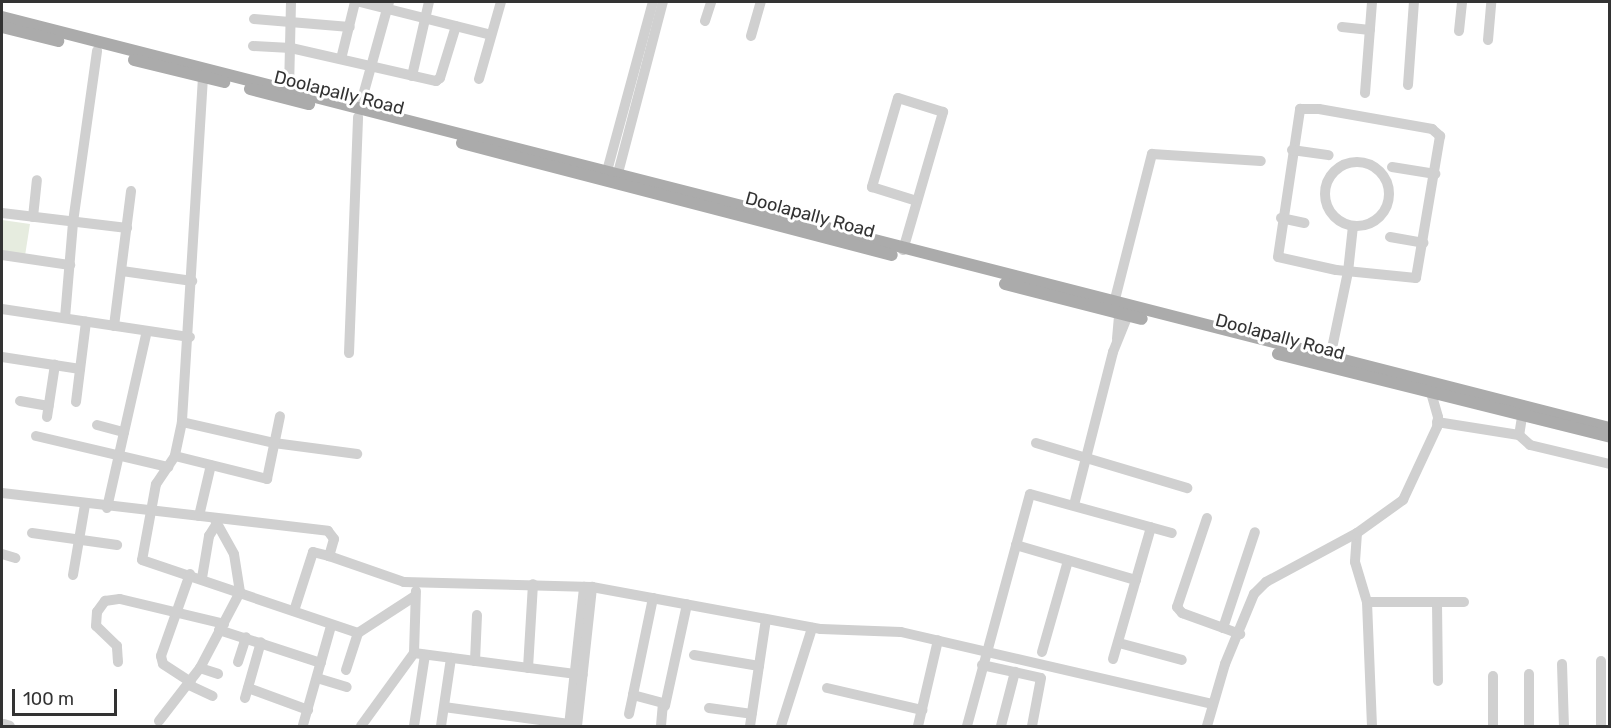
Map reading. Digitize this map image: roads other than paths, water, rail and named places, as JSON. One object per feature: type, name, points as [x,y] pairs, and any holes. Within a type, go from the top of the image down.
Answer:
[{"type":"main road","name":"Doolapally Road","points":[[2,17],[289,90],[358,113],[1307,357],[1431,393],[1494,405],[1522,417],[1610,436]]},
{"type":"main road","name":"Doolapally Road","points":[[2,27],[203,77],[613,172],[685,196],[769,212],[1121,311]]},
{"type":"main road","points":[[1121,311],[1307,357],[1330,358],[1494,405],[1610,428]]},
{"type":"street","points":[[289,90],[291,2]]},
{"type":"street","points":[[341,59],[355,2]]},
{"type":"street","points":[[360,2],[388,5],[425,20],[491,35]]},
{"type":"street","points":[[412,76],[429,2]]},
{"type":"street","points":[[478,79],[501,2]]},
{"type":"street","points":[[613,172],[653,19],[653,2]]},
{"type":"street","points":[[653,19],[663,2]]},
{"type":"street","points":[[705,21],[711,2]]},
{"type":"street","points":[[751,36],[761,2]]},
{"type":"street","points":[[1365,93],[1372,2]]},
{"type":"street","points":[[1408,85],[1414,2]]},
{"type":"street","points":[[1459,30],[1462,2]]},
{"type":"street","points":[[1488,40],[1491,2]]},
{"type":"street","points":[[349,353],[358,113],[373,68],[388,5]]},
{"type":"street","points":[[254,19],[350,27]]},
{"type":"street","points":[[253,46],[291,48],[373,68],[439,80],[456,26]]},
{"type":"street","points":[[1342,27],[1370,30]]},
{"type":"street","points":[[65,318],[73,222],[97,51]]},
{"type":"street","points":[[203,77],[190,337],[182,422],[175,456],[156,484],[149,511],[142,560],[202,578],[331,626],[358,633]]},
{"type":"street","points":[[903,250],[943,112],[898,98],[872,187],[917,201]]},
{"type":"street","points":[[1318,109],[1432,129],[1440,136],[1435,174],[1418,273],[1412,280],[1348,272],[1279,258],[1281,218],[1300,110],[1318,109]]},
{"type":"street","points":[[1292,150],[1329,155]]},
{"type":"street","points":[[1074,505],[1117,339],[1152,154],[1261,161]]},
{"type":"street","points":[[1365,163],[1383,175],[1389,195],[1387,205],[1374,221],[1353,226],[1343,223],[1328,208],[1325,188],[1329,178],[1344,164],[1365,163]]},
{"type":"street","points":[[1392,167],[1435,174]]},
{"type":"street","points":[[33,217],[37,180]]},
{"type":"street","points":[[114,326],[132,190]]},
{"type":"street","points":[[2,213],[127,228]]},
{"type":"street","points":[[1281,218],[1304,223]]},
{"type":"street","points":[[1330,358],[1348,272],[1353,226]]},
{"type":"street","points":[[1390,237],[1423,243]]},
{"type":"street","points":[[2,255],[70,265]]},
{"type":"street","points":[[122,271],[192,281]]},
{"type":"street","points":[[2,309],[190,337]]},
{"type":"street","points":[[76,402],[86,322]]},
{"type":"street","points":[[107,508],[147,331]]},
{"type":"street","points":[[2,357],[80,369]]},
{"type":"street","points":[[20,401],[48,412],[55,365]]},
{"type":"street","points":[[1207,726],[1212,704],[1254,594],[1266,582],[1357,533],[1403,500],[1437,422],[1431,393]]},
{"type":"street","points":[[175,456],[267,479],[280,416]]},
{"type":"street","points":[[1519,435],[1522,417]]},
{"type":"street","points":[[182,422],[274,443],[357,454]]},
{"type":"street","points":[[1437,422],[1519,435],[1530,445],[1610,464]]},
{"type":"street","points":[[98,425],[124,432]]},
{"type":"street","points":[[36,436],[168,467]]},
{"type":"street","points":[[1036,443],[1086,461],[1187,488]]},
{"type":"street","points":[[199,516],[211,465]]},
{"type":"street","points":[[2,506],[3,494],[107,508],[199,516],[216,520],[332,532],[334,539],[329,556]]},
{"type":"street","points":[[967,726],[985,652],[1030,494],[1172,533]]},
{"type":"street","points":[[73,575],[85,505]]},
{"type":"street","points":[[1207,518],[1177,607],[1182,613],[1240,634]]},
{"type":"street","points":[[202,578],[209,536],[216,520]]},
{"type":"street","points":[[159,721],[200,668],[240,592],[234,554],[216,520]]},
{"type":"street","points":[[1113,659],[1151,528]]},
{"type":"street","points":[[1223,628],[1255,532]]},
{"type":"street","points":[[32,533],[117,545]]},
{"type":"street","points":[[1357,533],[1355,562],[1367,602],[1372,726]]},
{"type":"street","points":[[1016,545],[1136,580]]},
{"type":"street","points":[[294,611],[313,552],[404,582],[588,587],[812,628],[901,633],[1212,704]]},
{"type":"street","points":[[2,554],[15,558]]},
{"type":"street","points":[[1042,652],[1068,561]]},
{"type":"street","points":[[190,574],[161,656],[163,664],[213,696]]},
{"type":"street","points":[[414,726],[420,654],[416,582]]},
{"type":"street","points":[[528,668],[533,584]]},
{"type":"street","points":[[444,707],[506,721],[572,726],[588,587]]},
{"type":"street","points":[[346,670],[358,633],[415,596]]},
{"type":"street","points":[[629,714],[653,598]]},
{"type":"street","points":[[118,662],[117,646],[96,626],[97,612],[105,601],[120,599],[222,627],[321,663]]},
{"type":"street","points":[[1367,602],[1464,602]]},
{"type":"street","points":[[1437,603],[1438,681]]},
{"type":"street","points":[[661,726],[687,604]]},
{"type":"street","points":[[475,661],[477,615]]},
{"type":"street","points":[[750,726],[766,619]]},
{"type":"street","points":[[303,725],[331,626]]},
{"type":"street","points":[[781,726],[812,628]]},
{"type":"street","points":[[238,662],[246,637]]},
{"type":"street","points":[[918,726],[938,640]]},
{"type":"street","points":[[261,642],[247,694],[308,710]]},
{"type":"street","points":[[1119,643],[1182,660]]},
{"type":"street","points":[[420,654],[579,674]]},
{"type":"street","points":[[361,726],[420,654]]},
{"type":"street","points":[[694,656],[759,666]]},
{"type":"street","points":[[441,726],[451,658]]},
{"type":"street","points":[[1600,726],[1601,661]]},
{"type":"street","points":[[1562,664],[1564,726]]},
{"type":"street","points":[[982,665],[1042,681],[1032,726]]},
{"type":"street","points":[[200,668],[218,674]]},
{"type":"street","points":[[1001,726],[1015,672]]},
{"type":"street","points":[[1528,674],[1529,726]]},
{"type":"street","points":[[1493,676],[1493,726]]},
{"type":"street","points":[[317,678],[347,687]]},
{"type":"street","points":[[827,688],[922,710]]},
{"type":"street","points":[[633,695],[665,706]]},
{"type":"street","points":[[709,708],[752,714]]}]
